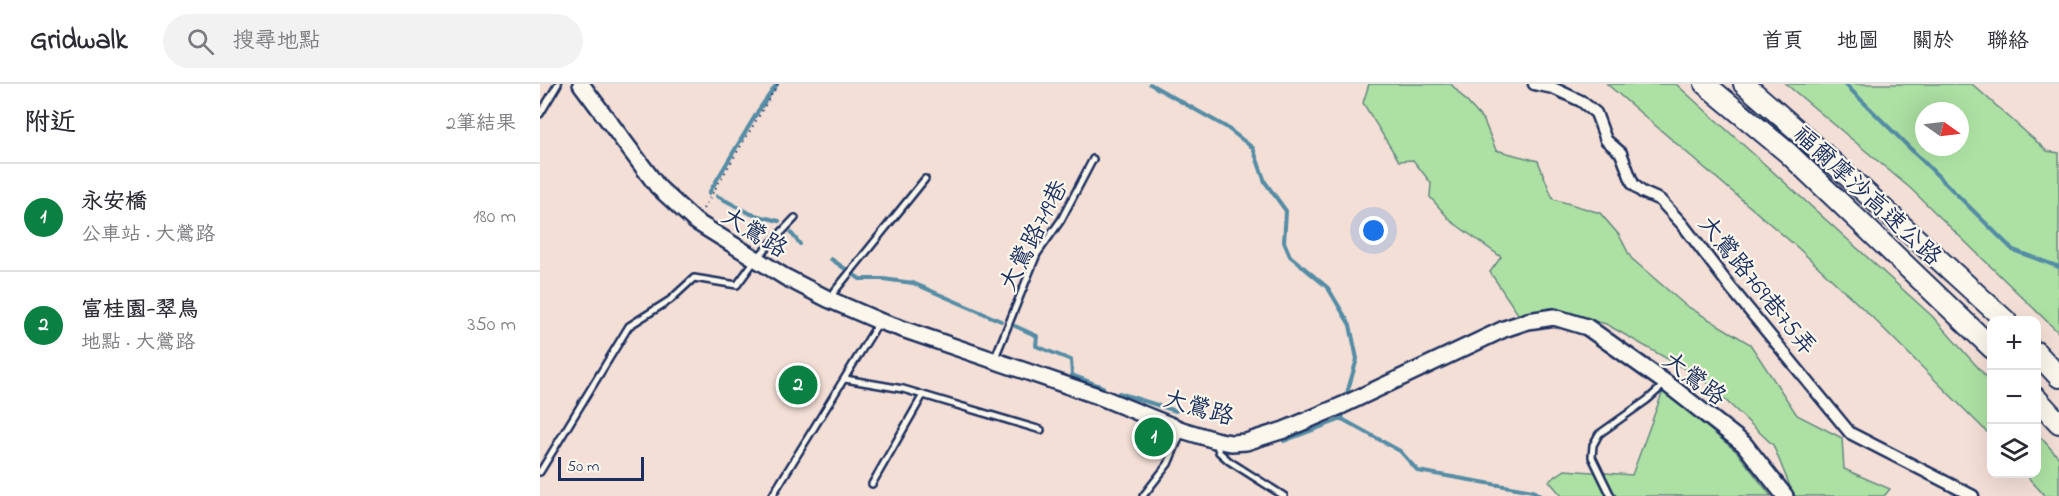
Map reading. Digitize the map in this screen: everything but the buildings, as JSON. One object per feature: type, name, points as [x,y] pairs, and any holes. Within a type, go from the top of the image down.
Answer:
[{"type":"highway","name":"福爾摩沙高速公路","points":[[1705,84],[1788,153],[1987,343]]},
{"type":"highway","name":"福爾摩沙高速公路","points":[[1744,84],[2001,316]]},
{"type":"highway","points":[[2041,357],[2059,377]]},
{"type":"highway","points":[[2041,403],[2059,423]]},
{"type":"street","name":"大鶯路","points":[[581,84],[658,187],[695,221],[784,277],[879,321],[1098,396],[1182,430],[1231,443],[1260,439],[1343,405],[1504,329],[1528,321],[1554,317],[1587,327],[1666,383],[1744,444],[1785,496]]},
{"type":"street","name":"大鶯路769巷75弄","points":[[1534,84],[1552,88],[1581,101],[1596,113],[1606,140],[1621,153],[1633,184],[1642,192],[1660,200],[1683,225],[1731,288],[1850,433],[1973,496]]},
{"type":"lane","points":[[540,114],[558,84]]},
{"type":"lane","name":"大鶯路719巷","points":[[994,361],[1038,255],[1061,219],[1093,159]]},
{"type":"lane","points":[[828,299],[925,178]]},
{"type":"lane","points":[[540,472],[629,326],[670,300],[694,278],[737,285],[756,259],[795,218]]},
{"type":"lane","points":[[772,496],[879,321]]},
{"type":"lane","points":[[845,379],[922,395],[1041,430]]},
{"type":"lane","points":[[1611,496],[1592,457],[1593,445],[1599,434],[1647,400],[1666,383]]},
{"type":"lane","points":[[872,484],[922,395]]},
{"type":"lane","points":[[1143,496],[1168,464],[1182,430]]},
{"type":"lane","points":[[1215,440],[1219,452],[1229,461],[1284,496]]},
{"type":"path","points":[[695,221],[778,84]]},
{"type":"green space","points":[[1369,84],[1451,84],[1484,121],[1496,150],[1538,161],[1553,199],[1600,213],[1619,235],[1631,258],[1685,305],[1750,344],[1797,415],[1842,438],[1844,469],[1890,489],[1884,496],[1794,496],[1773,445],[1703,379],[1606,324],[1557,311],[1518,314],[1490,272],[1501,257],[1451,221],[1430,197],[1431,183],[1413,160],[1399,161],[1363,103]]},
{"type":"green space","points":[[1607,84],[1676,84],[1932,316],[1987,378],[1987,432],[1873,318],[1797,247]]},
{"type":"green space","points":[[1786,84],[1972,84],[2047,151],[2059,153],[2059,333],[1910,188]]},
{"type":"green space","points":[[1663,391],[1737,452],[1771,496],[1562,496],[1549,481],[1565,470],[1632,475]]},
{"type":"green space","points":[[2041,438],[2059,458],[2059,496],[2045,496],[2029,478],[2041,478]]},
{"type":"waterway","points":[[709,193],[758,111],[777,84]]},
{"type":"waterway","points":[[1150,84],[1226,127],[1253,148],[1265,182],[1286,211],[1284,242],[1290,256],[1328,288],[1350,325],[1357,359],[1345,400]]},
{"type":"waterway","points":[[1845,84],[2013,250],[2059,267]]},
{"type":"waterway","points":[[717,196],[751,214],[779,221]]},
{"type":"waterway","points":[[791,233],[800,244]]},
{"type":"waterway","points":[[831,259],[860,279],[913,283],[1001,321]]},
{"type":"waterway","points":[[1015,326],[1037,336],[1036,346],[1071,360],[1072,375],[1103,387]]},
{"type":"waterway","points":[[1119,393],[1176,411]]},
{"type":"waterway","points":[[1344,411],[1342,419],[1400,451],[1418,471],[1533,491],[1540,496]]},
{"type":"waterway","points":[[1284,441],[1342,419]]},
{"type":"place","name":"富桂園-翠鳥","points":[[798,385]]},
{"type":"place","name":"永安橋","points":[[1154,437]]}]
